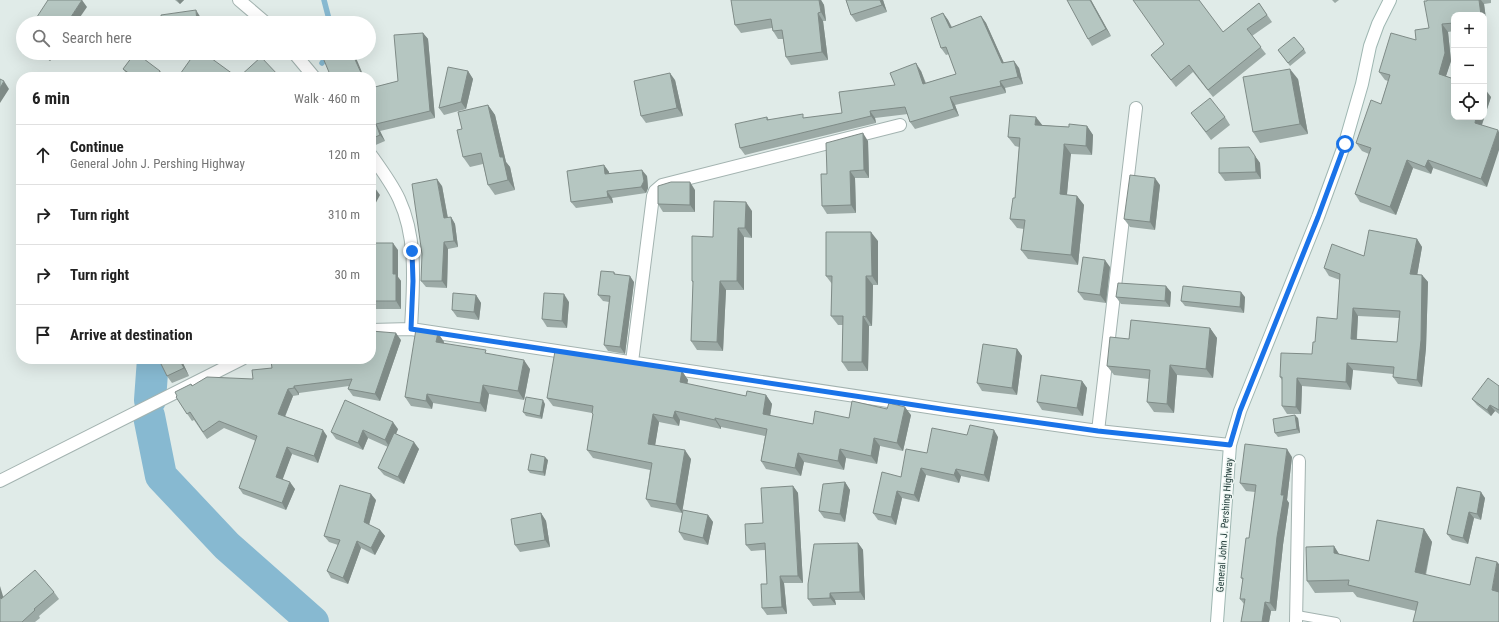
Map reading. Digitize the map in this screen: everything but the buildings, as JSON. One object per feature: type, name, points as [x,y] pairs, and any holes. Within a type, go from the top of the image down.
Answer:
[{"type":"street","points":[[239,0],[258,16]]},
{"type":"street","name":"General John J. Pershing Highway","points":[[1217,622],[1230,445],[1240,411],[1318,217],[1345,144],[1362,84],[1370,46],[1378,24],[1390,0]]},
{"type":"street","points":[[300,60],[310,72]]},
{"type":"street","points":[[1098,431],[1136,108]]},
{"type":"street","points":[[632,362],[653,196],[658,187],[662,184],[900,125]]},
{"type":"street","points":[[376,163],[399,199],[407,223],[412,251],[413,281],[411,329]]},
{"type":"street","points":[[376,330],[411,329],[1098,431],[1230,445]]},
{"type":"street","points":[[0,481],[232,364]]},
{"type":"street","points":[[1297,618],[1299,460]]},
{"type":"lane","points":[[1297,618],[1336,622]]},
{"type":"waterway","points":[[324,0],[328,16]]},
{"type":"waterway","points":[[150,400],[153,364]]},
{"type":"waterway","points":[[149,416],[161,476],[227,546],[313,622]]},
{"type":"route","points":[[412,251],[413,281],[411,329],[948,410],[1098,431],[1230,445],[1240,411],[1318,217],[1345,144]]}]
